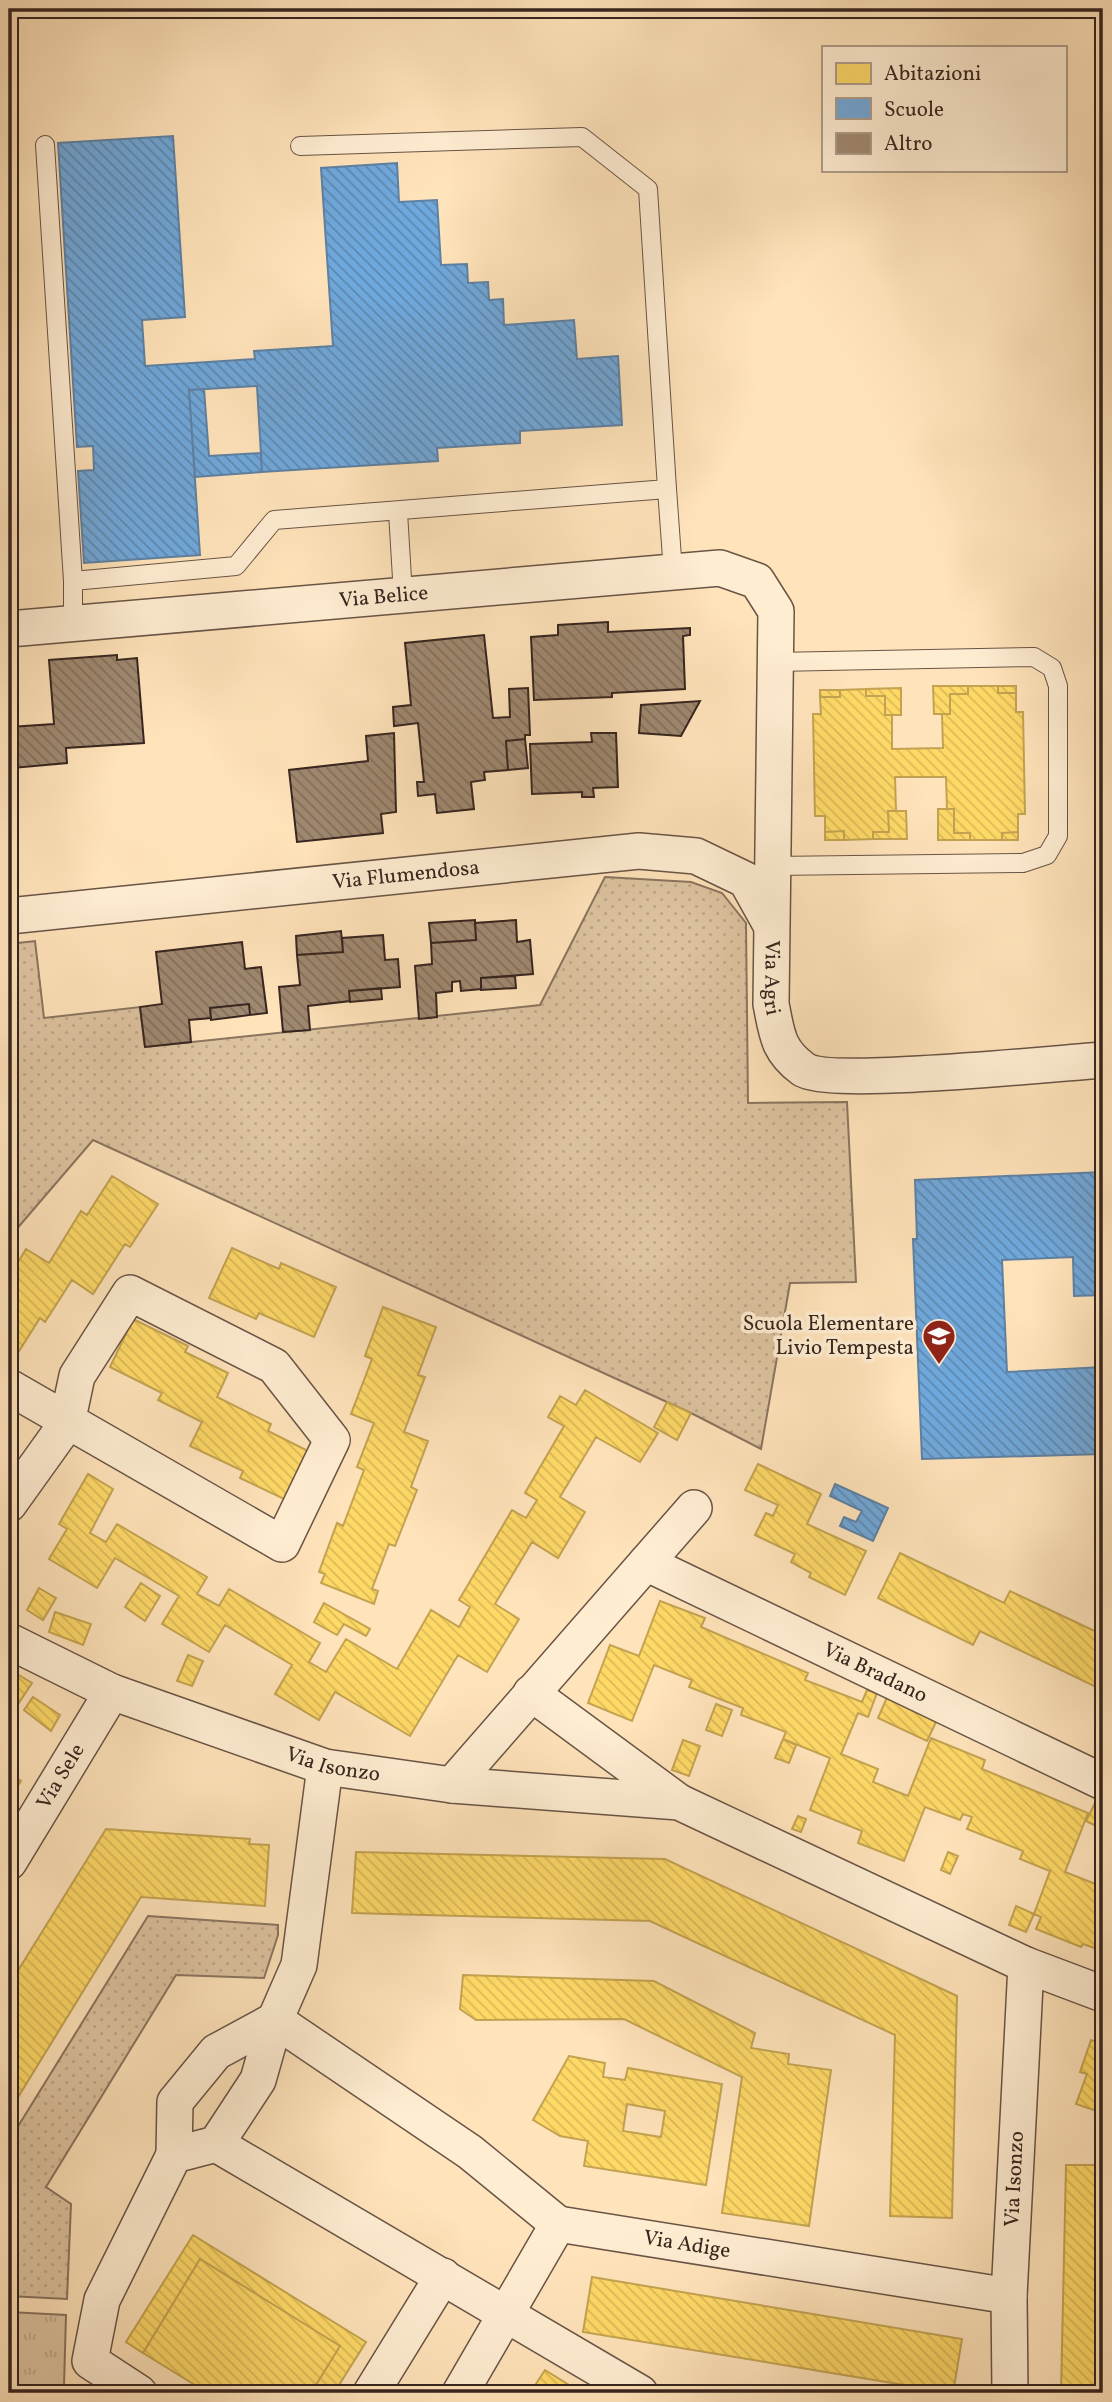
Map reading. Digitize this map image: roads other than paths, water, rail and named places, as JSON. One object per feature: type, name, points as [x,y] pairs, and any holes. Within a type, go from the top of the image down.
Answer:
[{"type":"street","name":"Via Belice","points":[[9,629],[720,568],[757,581]]},
{"type":"street","name":"Via Agri","points":[[757,581],[776,611],[771,1004],[780,1047],[805,1071],[848,1077],[1103,1060]]},
{"type":"street","name":"Via Flumendosa","points":[[9,916],[639,851],[696,856],[746,880],[771,925]]},
{"type":"street","points":[[9,1387],[67,1423],[282,1544],[332,1440],[274,1366],[130,1293],[77,1376],[67,1423],[9,1504]]},
{"type":"street","points":[[452,1785],[695,1508]]},
{"type":"street","name":"Via Bradano","points":[[646,1563],[1103,1782]]},
{"type":"street","name":"Via Isonzo","points":[[9,1641],[111,1692],[325,1768],[452,1785],[679,1802]]},
{"type":"street","name":"Via Sele","points":[[9,1862],[111,1692]]},
{"type":"street","name":"Via Isonzo","points":[[531,1693],[679,1802],[1026,1965],[1103,1994]]},
{"type":"street","points":[[174,2155],[216,2144],[258,2080],[275,2020],[299,1965],[325,1768]]},
{"type":"street","name":"Via Isonzo","points":[[1010,2393],[1009,2296],[1026,1965]]},
{"type":"street","points":[[139,2393],[90,2361],[102,2300],[174,2155],[175,2102],[216,2052],[275,2020]]},
{"type":"street","points":[[275,2020],[470,2152],[558,2224],[460,2393]]},
{"type":"street","points":[[216,2144],[640,2393]]},
{"type":"street","name":"Via Adige","points":[[558,2224],[1009,2296]]},
{"type":"street","points":[[371,2393],[443,2276]]},
{"type":"lane","points":[[300,146],[582,137],[649,189],[673,572]]},
{"type":"lane","points":[[45,145],[73,581],[73,624]]},
{"type":"lane","points":[[73,581],[236,566],[274,520],[667,489]]},
{"type":"lane","points":[[398,512],[403,595]]},
{"type":"lane","points":[[772,866],[1023,863],[1047,855],[1058,836],[1058,687],[1052,668],[1034,657],[775,662]]},
{"type":"place","name":"Scuola Elementare Livio Tempesta","points":[[939,1366]]}]
